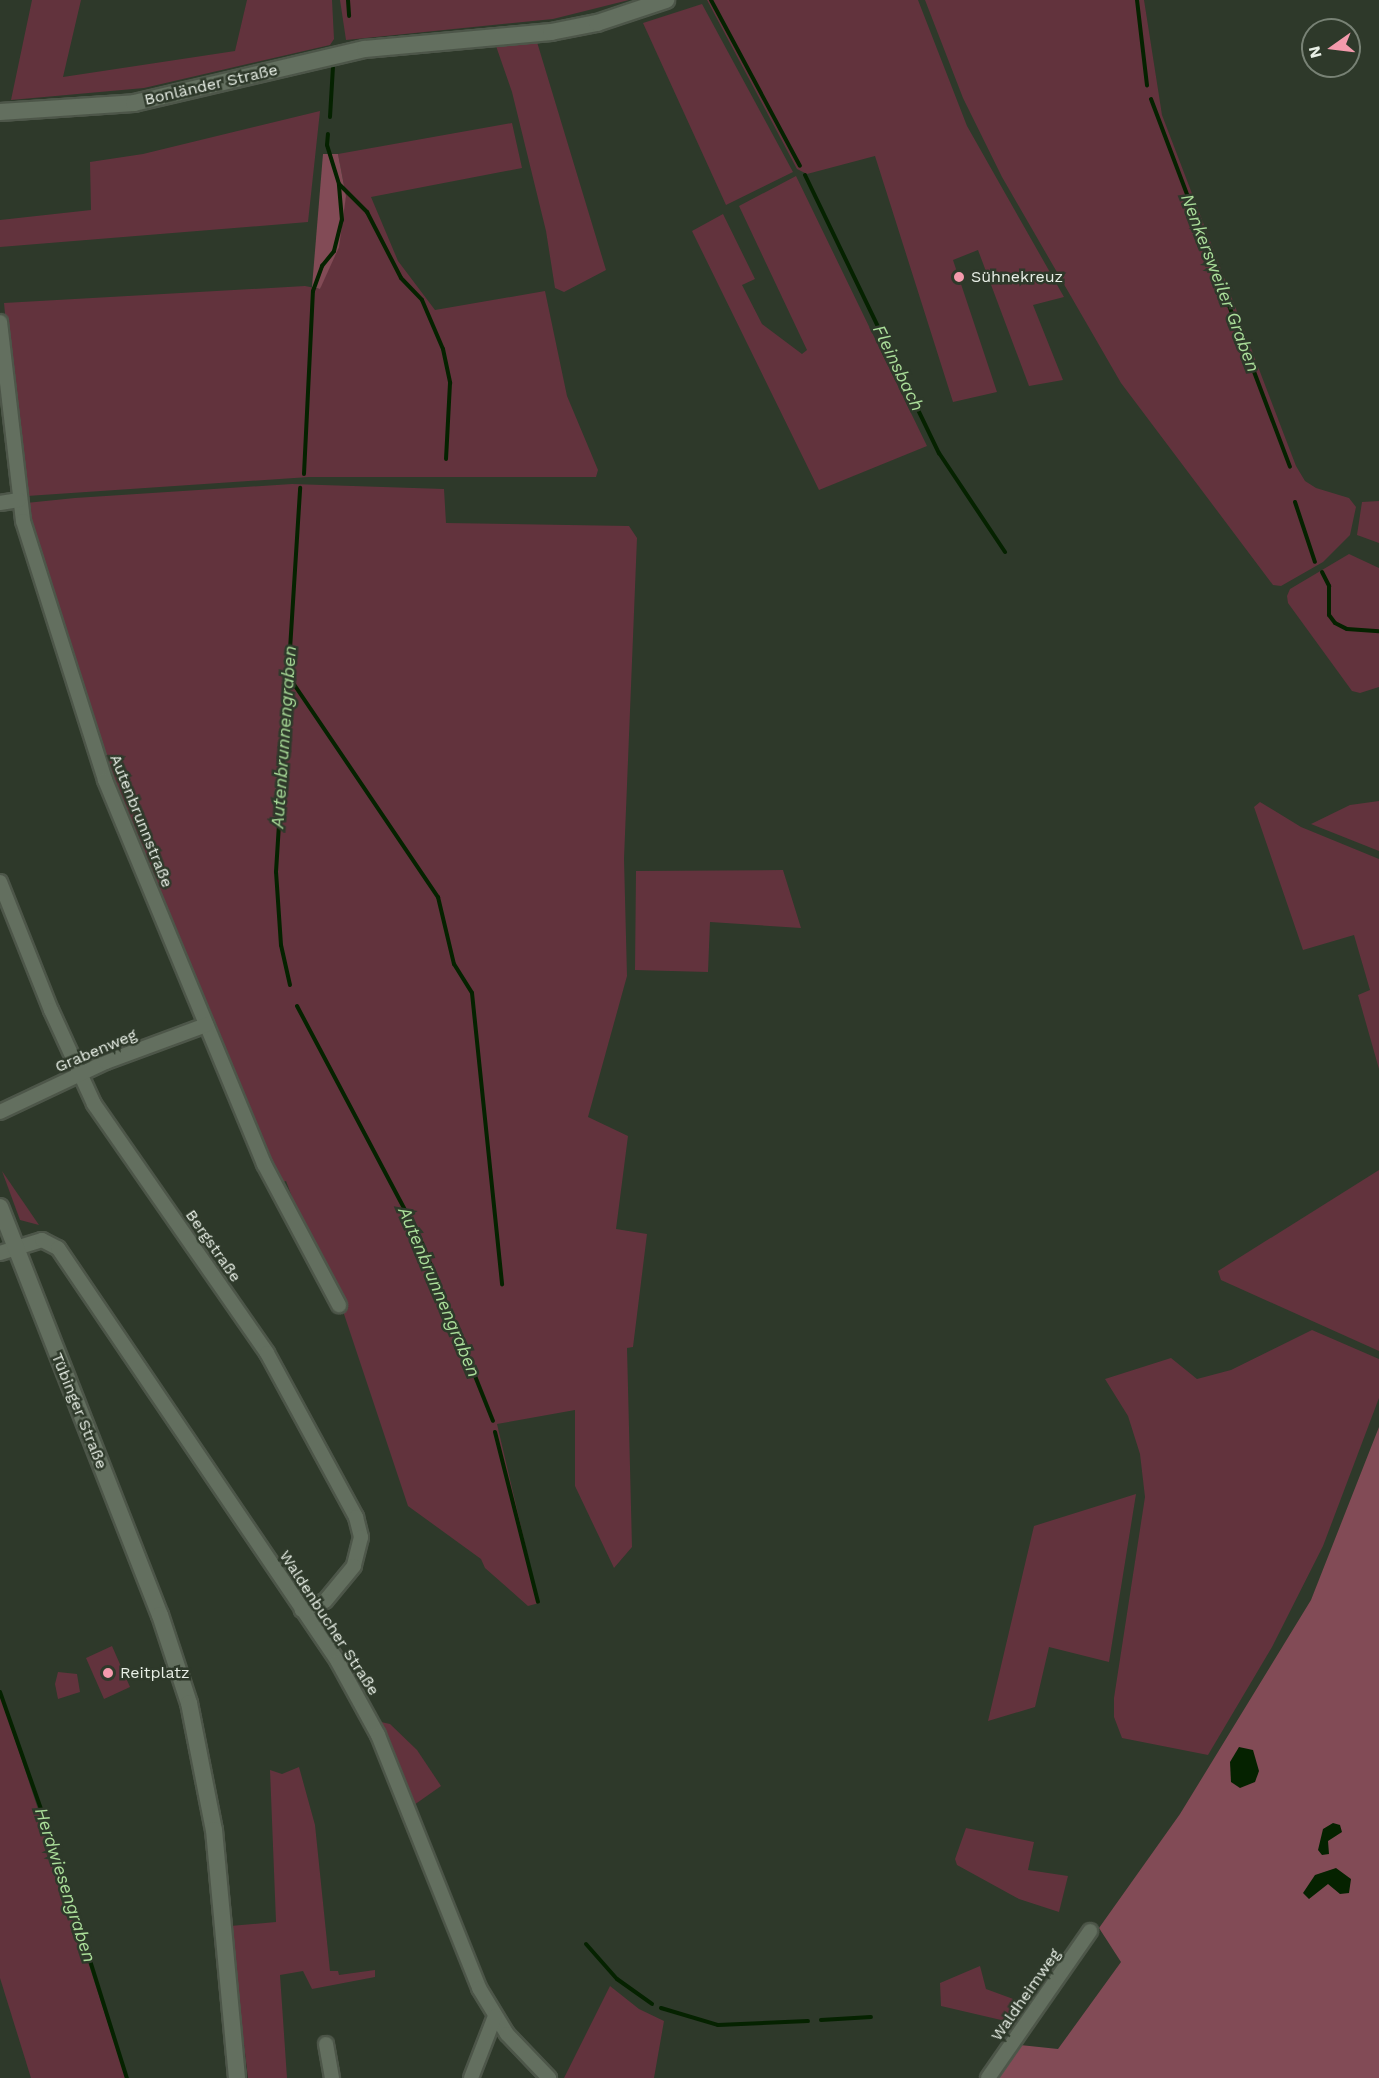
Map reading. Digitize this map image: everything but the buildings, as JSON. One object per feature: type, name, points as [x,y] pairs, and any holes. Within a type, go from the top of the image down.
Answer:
[{"type":"main road","name":"Bonländer Straße","points":[[0,112],[134,103],[341,54],[421,42],[551,32],[597,23],[666,0]]},
{"type":"main road","name":"Tübinger Straße","points":[[0,1206],[8,1250],[160,1615],[189,1703],[210,1802],[237,2078]]},
{"type":"street","name":"Autenbrunnstraße","points":[[0,322],[19,500],[67,666],[105,780],[284,1206],[339,1305]]},
{"type":"street","points":[[0,503],[19,500]]},
{"type":"street","name":"Bergstraße","points":[[0,882],[78,1074],[123,1148],[267,1353],[356,1517],[361,1537],[354,1566],[325,1601],[302,1610]]},
{"type":"street","name":"Grabenweg","points":[[0,1112],[78,1074],[206,1025]]},
{"type":"street","name":"Waldenbucher Straße","points":[[8,1250],[42,1240],[58,1248],[302,1610],[368,1712],[466,1961],[495,2016],[549,2078]]},
{"type":"street","name":"Waldheimweg","points":[[988,2078],[1090,1931]]},
{"type":"street","points":[[471,2078],[495,2016]]},
{"type":"street","points":[[326,2044],[332,2078]]},
{"type":"shaded area","points":[[32,0],[81,0],[63,77],[235,51],[247,0],[332,0],[334,39],[330,45],[144,88],[11,100]]},
{"type":"shaded area","points":[[340,0],[629,0],[553,19],[346,40]]},
{"type":"shaded area","points":[[707,0],[918,0],[967,126],[1064,297],[1033,305],[1063,380],[1029,386],[978,250],[953,260],[997,392],[953,402],[875,156],[807,174],[797,169]]},
{"type":"shaded area","points":[[925,0],[1144,0],[1162,115],[1296,466],[1305,481],[1316,488],[1349,498],[1356,507],[1350,535],[1323,562],[1281,586],[1273,585],[1121,383],[1002,177],[963,98]]},
{"type":"shaded area","points":[[702,4],[793,172],[726,205],[643,23]]},
{"type":"shaded area","points":[[537,42],[606,270],[564,292],[555,288],[546,231],[512,92],[496,46]]},
{"type":"shaded area","points":[[320,111],[308,222],[0,247],[0,220],[91,210],[90,162],[143,154]]},
{"type":"shaded area","points":[[512,123],[522,168],[371,197],[398,261],[435,310],[545,291],[567,396],[598,470],[596,477],[309,477],[27,496],[22,492],[4,303],[305,286],[320,289],[346,196],[338,154]]},
{"type":"shaded area","points":[[323,154],[338,154],[346,196],[339,247],[320,289],[312,287]]},
{"type":"shaded area","points":[[796,176],[927,446],[819,490],[692,231],[723,214],[755,279],[742,285],[762,324],[802,354],[807,350],[739,206]]},
{"type":"shaded area","points":[[292,484],[444,489],[446,523],[629,526],[637,538],[624,859],[627,976],[588,1117],[628,1136],[616,1229],[647,1234],[633,1347],[627,1348],[632,1547],[614,1568],[575,1486],[575,1410],[497,1424],[539,1603],[528,1606],[485,1568],[481,1559],[408,1506],[340,1302],[289,1209],[295,1205],[286,1181],[277,1184],[103,757],[26,510],[26,503],[75,498]]},
{"type":"shaded area","points":[[1379,501],[1379,543],[1357,535],[1362,502]]},
{"type":"shaded area","points":[[1349,554],[1379,568],[1379,687],[1360,693],[1352,691],[1288,603],[1287,596],[1290,589]]},
{"type":"shaded area","points":[[1379,801],[1379,851],[1311,824],[1350,805]]},
{"type":"shaded area","points":[[1260,802],[1301,827],[1379,859],[1379,1069],[1358,995],[1370,990],[1354,935],[1303,950],[1254,807]]},
{"type":"shaded area","points":[[783,870],[801,928],[710,922],[708,972],[635,970],[636,871]]},
{"type":"shaded area","points":[[1379,1170],[1379,1351],[1221,1280],[1218,1271]]},
{"type":"shaded area","points":[[2,1171],[39,1225],[20,1220]]},
{"type":"shaded area","points":[[1312,1330],[1379,1359],[1379,1398],[1323,1546],[1272,1647],[1208,1755],[1122,1738],[1114,1717],[1114,1698],[1145,1497],[1140,1454],[1128,1416],[1105,1379],[1171,1358],[1197,1379],[1231,1370]]},
{"type":"shaded area","points":[[1379,1427],[1379,2078],[996,2078],[1020,2045],[1058,2049],[1121,1962],[1099,1928],[1180,1814],[1311,1600]]},
{"type":"shaded area","points":[[1136,1494],[1109,1662],[1049,1647],[1035,1707],[988,1721],[1034,1526]]},
{"type":"shaded area","name":"Reitplatz","points":[[112,1646],[130,1687],[104,1699],[86,1658]]},
{"type":"shaded area","points":[[58,1672],[77,1674],[80,1692],[58,1699],[55,1684]]},
{"type":"shaded area","points":[[0,1694],[126,2078],[31,2078],[0,1978]]},
{"type":"shaded area","points":[[381,1722],[390,1724],[417,1750],[441,1786],[414,1805]]},
{"type":"shaded area","points":[[1239,1747],[1253,1750],[1259,1771],[1255,1782],[1240,1788],[1231,1782],[1230,1762]]},
{"type":"shaded area","points":[[299,1767],[315,1825],[330,1971],[338,1971],[339,1975],[375,1970],[375,1977],[312,1989],[303,1971],[280,1975],[287,2078],[248,2078],[230,1926],[276,1922],[270,1770],[282,1774]]},
{"type":"shaded area","points":[[1333,1823],[1340,1825],[1342,1832],[1328,1841],[1329,1854],[1322,1855],[1318,1850],[1323,1829]]},
{"type":"shaded area","points":[[966,1828],[1034,1842],[1028,1870],[1068,1876],[1059,1912],[1019,1899],[957,1865],[955,1859]]},
{"type":"shaded area","points":[[1336,1868],[1351,1879],[1349,1893],[1340,1894],[1328,1884],[1309,1899],[1303,1893],[1315,1875]]},
{"type":"shaded area","points":[[980,1966],[986,1989],[1019,2001],[1026,2009],[1014,2023],[941,2006],[940,1983]]},
{"type":"shaded area","points":[[610,1986],[639,2009],[664,2021],[654,2078],[564,2078]]},
{"type":"waterway","name":"Autenbrunnengraben","points":[[348,0],[349,16]]},
{"type":"waterway","name":"Fleinsbach","points":[[711,0],[800,166]]},
{"type":"waterway","name":"Nenkersweiler Graben","points":[[1137,0],[1147,85]]},
{"type":"waterway","name":"Autenbrunnengraben","points":[[330,117],[333,66]]},
{"type":"waterway","name":"Nenkersweiler Graben","points":[[1151,99],[1290,467]]},
{"type":"waterway","name":"Autenbrunnengraben","points":[[304,474],[313,291],[322,266],[334,251],[342,220],[339,184],[327,145],[328,134]]},
{"type":"waterway","name":"Fleinsbach","points":[[805,175],[939,453],[1005,552]]},
{"type":"waterway","points":[[339,184],[367,212],[401,278],[422,300],[443,349],[450,383],[446,459]]},
{"type":"waterway","name":"Autenbrunnengraben","points":[[290,985],[281,945],[276,872],[300,488]]},
{"type":"waterway","name":"Nenkersweiler Graben","points":[[1295,502],[1315,562]]},
{"type":"waterway","name":"Nenkersweiler Graben","points":[[1322,572],[1329,586],[1329,615],[1335,623],[1347,629],[1379,631]]},
{"type":"waterway","points":[[289,677],[438,897],[454,964],[472,993],[502,1284]]},
{"type":"waterway","name":"Autenbrunnengraben","points":[[297,1006],[419,1236],[493,1421]]},
{"type":"waterway","name":"Autenbrunnengraben","points":[[495,1432],[538,1602]]},
{"type":"waterway","name":"Herdwiesengraben","points":[[0,1692],[56,1852],[127,2078]]},
{"type":"waterway","points":[[586,1944],[617,1979],[652,2004]]},
{"type":"waterway","points":[[661,2008],[718,2025],[808,2021]]},
{"type":"waterway","points":[[821,2020],[871,2017]]},
{"type":"place","name":"Sühnekreuz","points":[[959,277]]},
{"type":"place","name":"Reitplatz","points":[[108,1673]]}]
